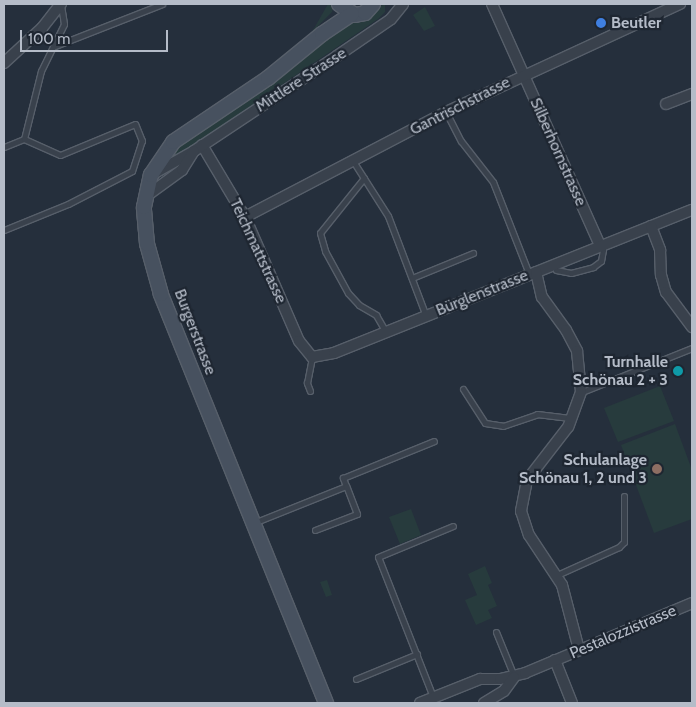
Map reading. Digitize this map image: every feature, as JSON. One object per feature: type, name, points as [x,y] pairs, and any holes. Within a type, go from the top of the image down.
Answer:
[{"type":"main road","points":[[339,4],[352,14]]},
{"type":"main road","name":"Burgerstrasse","points":[[322,34],[339,4]]},
{"type":"main road","name":"Burgerstrasse","points":[[326,703],[158,286],[145,230],[145,196],[150,175],[165,151],[178,138],[277,72],[322,34],[352,14],[364,13],[374,4]]},
{"type":"street","points":[[4,63],[42,28],[61,4]]},
{"type":"street","name":"Mittlere Strasse","points":[[150,175],[198,148],[391,19],[403,4]]},
{"type":"street","name":"Silberhornstrasse","points":[[492,4],[600,246]]},
{"type":"street","name":"Gantrischstrasse","points":[[245,217],[446,112],[524,74],[680,4]]},
{"type":"street","points":[[666,104],[692,94]]},
{"type":"street","name":"Mittlere Strasse","points":[[145,196],[182,170],[198,148]]},
{"type":"street","name":"Teichmattstrasse","points":[[198,148],[245,217],[299,341],[312,357]]},
{"type":"street","name":"Bürglenstrasse","points":[[312,357],[334,352],[386,332],[692,210]]},
{"type":"street","points":[[651,226],[661,254],[662,284],[670,300],[692,327]]},
{"type":"street","points":[[533,273],[542,297],[566,330],[577,351],[581,392],[572,418],[527,480],[521,500],[521,511],[529,535],[557,574],[566,597],[579,650]]},
{"type":"street","name":"Pestalozzistrasse","points":[[420,703],[480,679],[514,677],[692,603]]},
{"type":"street","name":"Pestalozzistrasse","points":[[555,660],[572,703]]},
{"type":"street","name":"Pestalozzistrasse","points":[[486,702],[504,692],[514,677]]},
{"type":"street","name":"Pestalozzistrasse","points":[[480,679],[492,686],[492,696],[486,702]]},
{"type":"lane","points":[[24,139],[41,71],[55,46],[64,24],[61,4]]},
{"type":"lane","points":[[55,46],[162,4]]},
{"type":"lane","points":[[446,112],[461,141],[493,182],[533,273]]},
{"type":"lane","points":[[4,147],[24,139],[60,155],[135,124],[142,141],[132,172],[68,204],[4,230]]},
{"type":"lane","points":[[353,161],[388,216],[426,316]]},
{"type":"lane","points":[[364,178],[320,233],[324,251],[348,293],[360,306],[376,316],[386,332]]},
{"type":"lane","points":[[556,270],[571,273],[594,267],[601,261],[603,250],[600,246]]},
{"type":"lane","points":[[412,278],[473,253]]},
{"type":"lane","points":[[581,392],[692,348]]},
{"type":"lane","points":[[310,390],[307,383],[312,357]]},
{"type":"lane","points":[[463,389],[485,423],[503,426],[537,414],[572,418]]},
{"type":"lane","points":[[315,530],[357,514],[343,478],[434,441]]},
{"type":"lane","points":[[253,523],[346,486]]},
{"type":"lane","points":[[557,574],[624,542],[624,496]]},
{"type":"lane","points":[[434,698],[378,557],[453,526]]},
{"type":"lane","points":[[496,632],[514,677]]},
{"type":"lane","points":[[356,679],[416,654]]},
{"type":"green space","points":[[328,4],[334,4],[332,12],[312,32]]},
{"type":"green space","points":[[385,4],[385,12],[378,19],[170,161],[180,144],[291,70],[340,24]]},
{"type":"green space","points":[[425,7],[435,26],[424,31],[413,15]]},
{"type":"green space","points":[[660,386],[674,421],[618,442],[604,408]]},
{"type":"green space","points":[[675,424],[692,470],[692,519],[654,533],[621,445]]},
{"type":"green space","points":[[411,509],[421,535],[400,544],[389,517]]},
{"type":"green space","points":[[485,566],[492,583],[488,585],[497,606],[488,610],[492,618],[476,625],[465,600],[477,595],[468,574]]},
{"type":"green space","points":[[327,580],[332,595],[326,597],[320,582]]},
{"type":"place","name":"Beutler","points":[[601,23]]},
{"type":"place","name":"Turnhalle Schönau 2 + 3","points":[[678,371]]},
{"type":"place","name":"Schulanlage Schönau 1, 2 und 3","points":[[657,469]]}]
